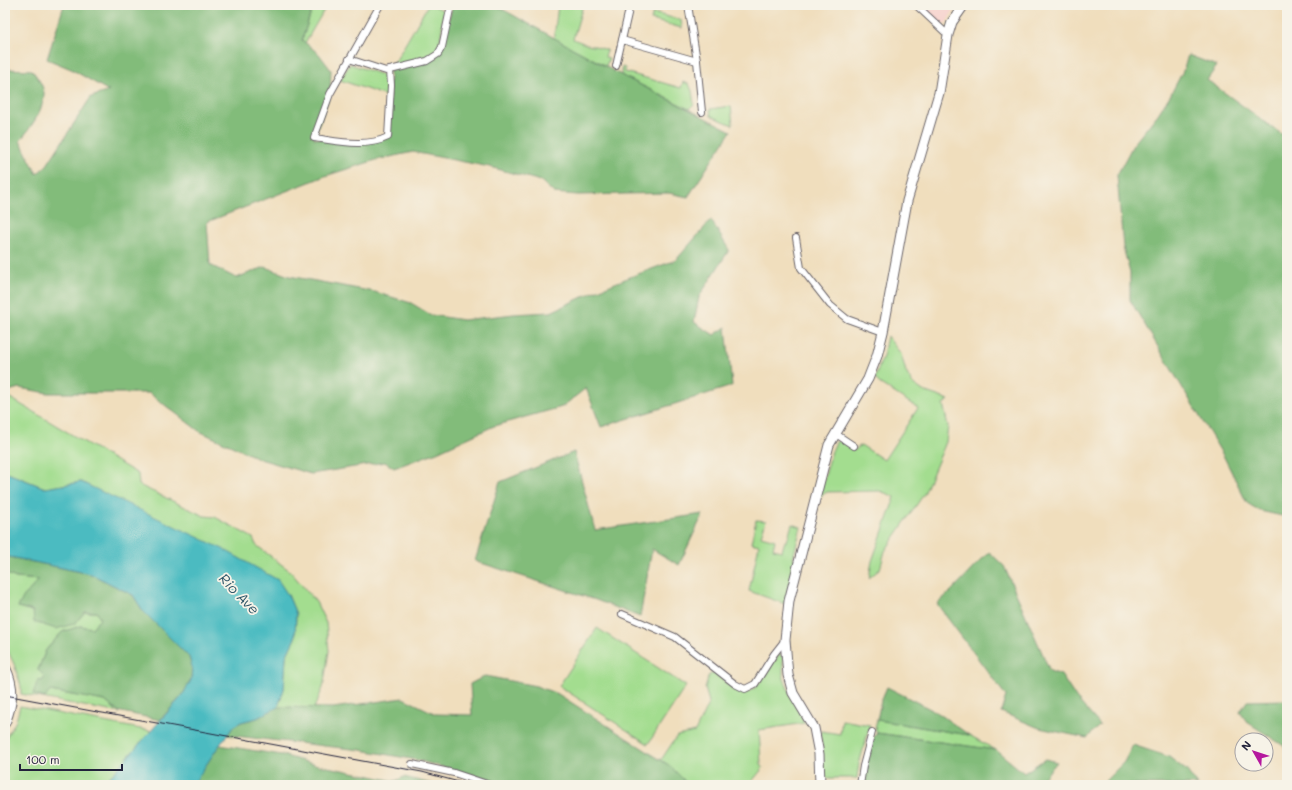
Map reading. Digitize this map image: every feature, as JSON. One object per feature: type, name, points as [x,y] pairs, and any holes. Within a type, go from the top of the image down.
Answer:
[{"type":"street","points":[[380,5],[330,94],[314,138],[360,143],[382,140],[388,136],[391,84],[390,70]]},
{"type":"street","points":[[349,59],[386,71],[427,61],[438,54],[442,47],[451,5]]},
{"type":"street","points":[[616,66],[630,5]]},
{"type":"street","points":[[688,5],[697,61],[702,112]]},
{"type":"street","points":[[916,5],[948,35]]},
{"type":"street","points":[[820,785],[819,754],[814,728],[793,693],[788,675],[785,640],[790,601],[829,445],[868,379],[877,356],[883,332],[907,201],[939,93],[948,35],[952,22],[964,5]]},
{"type":"street","points":[[622,40],[697,61]]},
{"type":"street","points":[[796,238],[801,268],[830,305],[847,319],[883,332]]},
{"type":"street","points":[[836,434],[854,446]]},
{"type":"street","points":[[622,614],[675,637],[735,684],[745,689],[754,684],[785,640]]},
{"type":"street","points":[[5,667],[12,689],[11,706],[5,724]]},
{"type":"street","points":[[860,785],[862,766],[872,732]]},
{"type":"street","points":[[412,764],[454,774],[490,785]]},
{"type":"shaded area","points":[[922,5],[957,5],[946,23],[941,24],[921,7]]},
{"type":"green space","points":[[64,5],[312,5],[302,40],[319,54],[331,70],[330,94],[314,138],[360,143],[388,137],[390,70],[427,61],[438,54],[453,5],[495,5],[621,75],[731,131],[688,197],[669,193],[578,195],[554,193],[541,181],[490,167],[413,152],[376,160],[325,176],[207,222],[210,265],[236,278],[265,267],[289,276],[375,292],[411,303],[431,315],[463,320],[514,314],[551,312],[593,292],[676,260],[711,220],[729,250],[699,297],[694,322],[714,335],[726,327],[732,386],[601,427],[586,388],[562,407],[494,426],[437,452],[394,468],[385,462],[311,474],[260,459],[199,431],[149,393],[48,393],[19,388],[5,392],[5,69],[32,70],[43,89],[44,96],[41,108],[28,131],[20,141],[37,174],[47,165],[91,97],[109,91],[71,69],[47,59]]},
{"type":"green space","points":[[312,5],[327,5],[305,43],[302,40],[311,13]]},
{"type":"green space","points":[[428,5],[433,5],[444,11],[439,45],[436,50],[425,57],[392,67]]},
{"type":"green space","points":[[558,5],[583,5],[573,39],[587,45],[607,50],[605,57],[609,58],[606,66],[554,38]]},
{"type":"green space","points":[[653,13],[681,20],[682,28],[651,20]]},
{"type":"green space","points":[[1188,55],[1217,66],[1207,80],[1287,138],[1287,517],[1260,511],[1247,503],[1224,457],[1130,300],[1130,273],[1123,247],[1117,175],[1133,145],[1158,114],[1171,94],[1184,69]]},
{"type":"green space","points":[[350,64],[386,76],[386,96],[340,80]]},
{"type":"green space","points":[[622,67],[625,68],[625,72],[681,88],[683,82],[689,84],[692,91],[694,104],[689,109],[621,75]]},
{"type":"green space","points":[[731,106],[733,125],[711,116],[710,109]]},
{"type":"green space","points":[[887,336],[901,354],[906,372],[912,383],[923,391],[949,400],[943,404],[948,426],[946,442],[924,494],[885,551],[880,569],[869,578],[872,561],[895,497],[880,491],[827,492],[819,497],[836,442],[840,441],[855,450],[861,445],[884,460],[918,408],[879,383],[875,378],[883,356]]},
{"type":"green space","points":[[5,395],[138,474],[139,485],[204,516],[215,517],[253,538],[256,545],[290,571],[316,602],[326,623],[329,651],[323,688],[314,708],[278,707],[284,689],[286,657],[295,638],[296,614],[288,595],[81,482],[45,488],[5,472]]},
{"type":"green space","points":[[574,452],[595,530],[703,514],[679,565],[652,549],[640,617],[596,600],[475,561],[500,482]]},
{"type":"green space","points":[[756,520],[766,521],[761,536],[775,540],[773,549],[782,551],[785,541],[787,541],[792,524],[801,527],[793,558],[796,559],[785,604],[749,591],[759,545],[751,543]]},
{"type":"green space","points":[[989,552],[1004,566],[1050,671],[1061,675],[1076,698],[1100,725],[1087,738],[1039,728],[1001,712],[1006,696],[937,604],[951,592]]},
{"type":"green space","points":[[5,556],[91,574],[133,595],[143,611],[189,657],[192,667],[191,680],[182,696],[160,720],[117,711],[105,701],[50,691],[45,698],[33,694],[38,680],[42,681],[45,677],[38,670],[46,650],[62,632],[80,626],[92,628],[100,619],[97,612],[85,612],[74,624],[56,629],[34,622],[33,611],[18,607],[24,596],[39,580],[16,578],[5,573]]},
{"type":"green space","points":[[5,573],[16,578],[40,580],[25,596],[18,607],[74,624],[85,612],[97,612],[100,619],[92,628],[80,626],[62,632],[46,650],[38,670],[45,677],[42,682],[50,691],[105,701],[120,713],[21,694],[21,686],[14,664],[5,645]]},
{"type":"green space","points":[[597,628],[686,686],[648,744],[559,686]]},
{"type":"green space","points":[[780,654],[783,657],[783,676],[790,694],[805,723],[759,730],[761,764],[763,768],[749,785],[689,785],[670,766],[661,760],[677,736],[695,732],[709,702],[705,688],[709,675],[715,673],[738,690],[745,692],[751,691],[762,680]]},
{"type":"green space","points":[[485,676],[536,686],[558,694],[670,766],[689,785],[509,785],[417,760],[361,750],[226,735],[234,726],[241,722],[257,718],[278,707],[333,708],[403,698],[436,714],[472,715],[470,684]]},
{"type":"green space","points":[[887,687],[938,713],[969,735],[877,720],[881,701]]},
{"type":"green space","points":[[1287,700],[1287,750],[1284,746],[1274,740],[1274,732],[1262,732],[1247,722],[1240,712],[1247,701]]},
{"type":"green space","points":[[20,706],[151,731],[110,777],[98,785],[5,785],[5,739],[16,721]]},
{"type":"green space","points":[[842,720],[870,725],[859,764],[857,778],[823,778],[821,731],[840,734]]},
{"type":"green space","points":[[877,720],[969,735],[996,750],[877,733],[875,728]]},
{"type":"green space","points":[[877,733],[996,750],[1024,773],[1045,759],[1057,762],[1036,785],[862,785],[864,767],[874,736]]},
{"type":"green space","points":[[219,745],[282,755],[313,764],[395,781],[404,777],[436,785],[193,785]]},
{"type":"green space","points":[[1133,745],[1169,757],[1187,771],[1197,785],[1101,785],[1124,762]]},
{"type":"water","name":"Rio Ave","points":[[5,472],[45,488],[81,482],[223,549],[278,580],[288,595],[296,614],[295,638],[286,657],[284,689],[278,707],[257,718],[241,722],[234,726],[193,785],[98,785],[110,777],[182,696],[191,680],[192,667],[189,657],[143,611],[133,595],[91,574],[5,556]]},
{"type":"tram line","points":[[5,695],[422,772],[470,785]]}]
